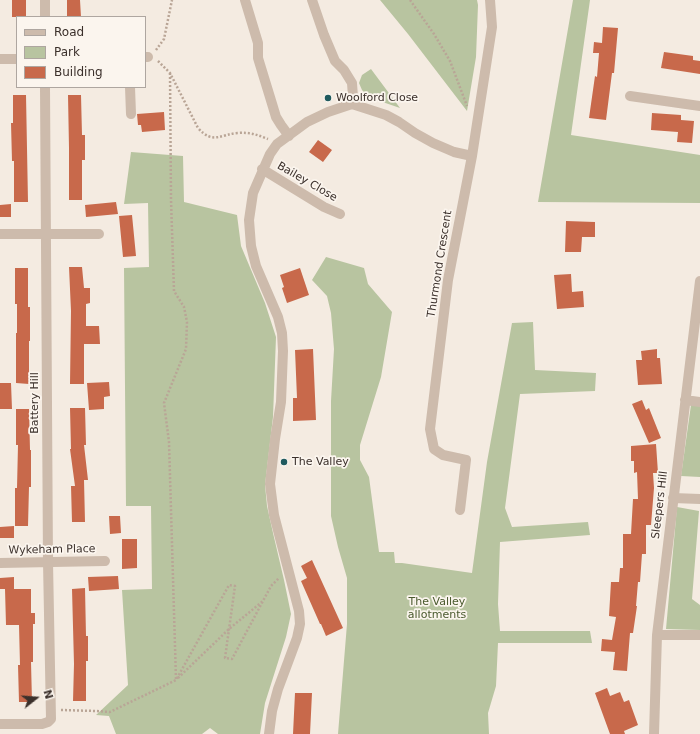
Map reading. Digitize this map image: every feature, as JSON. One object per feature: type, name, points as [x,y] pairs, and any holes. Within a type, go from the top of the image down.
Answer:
[{"type":"street","points":[[44,0],[45,16]]},
{"type":"street","points":[[245,0],[258,43],[258,58],[273,107],[276,116],[289,136]]},
{"type":"street","points":[[312,0],[335,61],[344,70],[352,83],[352,104]]},
{"type":"street","name":"Thurmond Crescent","points":[[460,510],[466,460],[443,455],[434,449],[430,429],[448,280],[472,156],[492,27],[490,0]]},
{"type":"street","points":[[0,59],[16,59]]},
{"type":"street","name":"Battery Hill","points":[[45,88],[48,562],[51,714]]},
{"type":"street","points":[[130,88],[131,114]]},
{"type":"street","points":[[630,96],[700,106]]},
{"type":"street","points":[[269,734],[272,711],[278,689],[300,624],[300,611],[274,515],[270,484],[281,402],[283,352],[282,333],[275,310],[256,266],[251,246],[249,220],[253,193],[270,154],[278,144],[307,122],[328,112],[352,104],[393,118],[433,143],[454,152],[472,156]]},
{"type":"street","name":"Bailey Close","points":[[262,170],[324,207],[340,214]]},
{"type":"street","points":[[0,234],[99,234]]},
{"type":"street","name":"Sleepers Hill","points":[[654,734],[657,635],[700,281]]},
{"type":"street","points":[[685,400],[700,402]]},
{"type":"street","points":[[673,498],[700,499]]},
{"type":"street","name":"Wykeham Place","points":[[0,563],[105,561]]},
{"type":"street","points":[[657,635],[700,635]]},
{"type":"street","points":[[0,724],[42,724],[48,722],[51,714]]},
{"type":"path","points":[[146,57],[156,49],[164,38],[172,0]]},
{"type":"path","points":[[410,0],[434,34],[450,61],[468,107],[479,114]]},
{"type":"path","points":[[146,57],[157,60],[170,73],[198,128],[204,134],[213,138],[238,132],[253,133],[278,144]]},
{"type":"path","points":[[170,73],[171,200],[174,291],[184,307],[187,322],[186,349],[164,403],[169,442],[176,680]]},
{"type":"path","points":[[176,680],[229,585],[235,586],[225,658],[232,659],[271,586],[288,569]]},
{"type":"path","points":[[51,714],[96,711],[110,712],[176,680],[229,629],[264,600]]},
{"type":"green space","points":[[380,0],[477,0],[476,57],[467,111],[408,34]]},
{"type":"green space","points":[[573,0],[590,0],[571,135],[700,155],[700,203],[538,202]]},
{"type":"green space","points":[[371,69],[400,108],[368,97],[362,90],[359,83],[362,75]]},
{"type":"green space","points":[[131,152],[183,156],[184,202],[237,215],[241,246],[265,303],[276,337],[273,417],[265,485],[267,506],[291,614],[286,637],[265,703],[260,734],[218,734],[210,728],[202,734],[116,734],[109,716],[96,715],[128,685],[122,590],[152,589],[151,506],[126,506],[124,268],[149,267],[148,203],[124,204]]},
{"type":"green space","name":"The Valley allotments","points":[[326,257],[364,268],[368,284],[392,312],[381,377],[360,445],[360,460],[369,477],[379,552],[394,552],[395,563],[472,573],[487,462],[512,323],[533,322],[535,370],[596,373],[595,391],[520,394],[505,508],[512,527],[588,522],[590,535],[500,542],[498,604],[500,631],[590,631],[592,643],[498,643],[496,686],[488,713],[489,734],[338,734],[347,624],[347,578],[331,516],[331,401],[334,349],[331,313],[327,296],[312,280]]},
{"type":"green space","points":[[691,405],[700,406],[700,477],[681,476]]},
{"type":"green space","points":[[677,507],[699,511],[692,599],[700,605],[700,630],[666,629]]},
{"type":"building","points":[[12,0],[26,0],[26,16],[12,17]]},
{"type":"building","points":[[67,0],[80,0],[81,16],[67,16]]},
{"type":"building","points":[[603,27],[618,28],[614,73],[612,73],[606,120],[589,118],[595,76],[597,77],[599,53],[593,53],[594,42],[602,43]]},
{"type":"building","points":[[664,52],[693,56],[693,60],[700,61],[700,74],[661,68]]},
{"type":"building","points":[[13,95],[26,95],[28,202],[14,202],[14,161],[12,161],[11,123],[13,123]]},
{"type":"building","points":[[68,95],[81,95],[82,135],[85,135],[85,160],[82,160],[82,200],[69,200]]},
{"type":"building","points":[[164,112],[165,130],[142,132],[141,125],[138,125],[137,114]]},
{"type":"building","points":[[652,113],[681,115],[681,120],[694,121],[692,143],[677,142],[678,132],[651,130]]},
{"type":"building","points":[[318,140],[332,150],[323,162],[309,152]]},
{"type":"building","points":[[116,202],[118,214],[86,217],[85,205]]},
{"type":"building","points":[[11,204],[11,217],[0,217],[0,205]]},
{"type":"building","points":[[132,215],[136,256],[123,257],[119,216]]},
{"type":"building","points":[[566,221],[595,222],[595,237],[582,237],[581,252],[565,252]]},
{"type":"building","points":[[69,267],[82,267],[84,288],[90,288],[90,303],[86,304],[86,326],[99,326],[100,344],[84,344],[84,384],[70,384],[71,311]]},
{"type":"building","points":[[15,268],[28,268],[28,307],[30,307],[29,384],[16,383],[17,304],[15,304]]},
{"type":"building","points":[[300,268],[309,295],[287,303],[282,288],[284,287],[280,275]]},
{"type":"building","points":[[571,274],[572,292],[583,291],[584,307],[557,309],[554,275]]},
{"type":"building","points":[[313,349],[316,420],[293,421],[293,398],[297,398],[295,350]]},
{"type":"building","points":[[657,349],[657,358],[660,358],[662,384],[638,385],[636,360],[642,360],[641,351]]},
{"type":"building","points":[[109,382],[110,396],[104,397],[104,409],[89,410],[87,383]]},
{"type":"building","points":[[0,383],[11,383],[12,409],[0,409]]},
{"type":"building","points":[[642,400],[646,410],[649,408],[661,438],[649,443],[632,404]]},
{"type":"building","points":[[70,408],[85,408],[86,445],[84,445],[88,480],[84,480],[85,522],[72,522],[71,486],[75,486],[70,449]]},
{"type":"building","points":[[16,409],[29,409],[31,487],[29,487],[28,526],[15,526],[15,488],[17,488],[18,445],[16,445]]},
{"type":"building","points":[[656,444],[658,473],[653,473],[654,488],[651,525],[646,525],[646,554],[642,554],[633,633],[630,633],[627,671],[613,670],[615,652],[601,651],[602,639],[612,640],[616,617],[609,616],[611,582],[619,582],[620,568],[623,568],[623,534],[631,534],[633,499],[638,499],[637,472],[634,473],[634,461],[631,461],[631,446]]},
{"type":"building","points":[[109,516],[120,516],[121,533],[110,534]]},
{"type":"building","points":[[14,526],[14,538],[0,538],[0,527]]},
{"type":"building","points":[[122,539],[137,539],[137,568],[122,569]]},
{"type":"building","points":[[312,560],[343,628],[326,636],[301,581],[307,578],[301,566]]},
{"type":"building","points":[[118,576],[119,589],[89,591],[88,577]]},
{"type":"building","points":[[14,577],[14,589],[0,589],[0,578]]},
{"type":"building","points":[[85,588],[86,636],[88,636],[88,661],[86,661],[86,701],[73,701],[74,664],[72,589]]},
{"type":"building","points":[[5,589],[31,589],[31,613],[35,613],[35,624],[33,624],[33,662],[31,662],[32,702],[19,702],[19,625],[6,625]]},
{"type":"building","points":[[607,688],[610,696],[620,692],[624,702],[629,700],[638,725],[624,731],[625,734],[610,734],[595,693]]},
{"type":"building","points":[[295,693],[312,693],[310,734],[293,734]]},
{"type":"place","name":"Woolford Close","points":[[328,98]]},
{"type":"place","name":"The Valley","points":[[284,462]]}]
